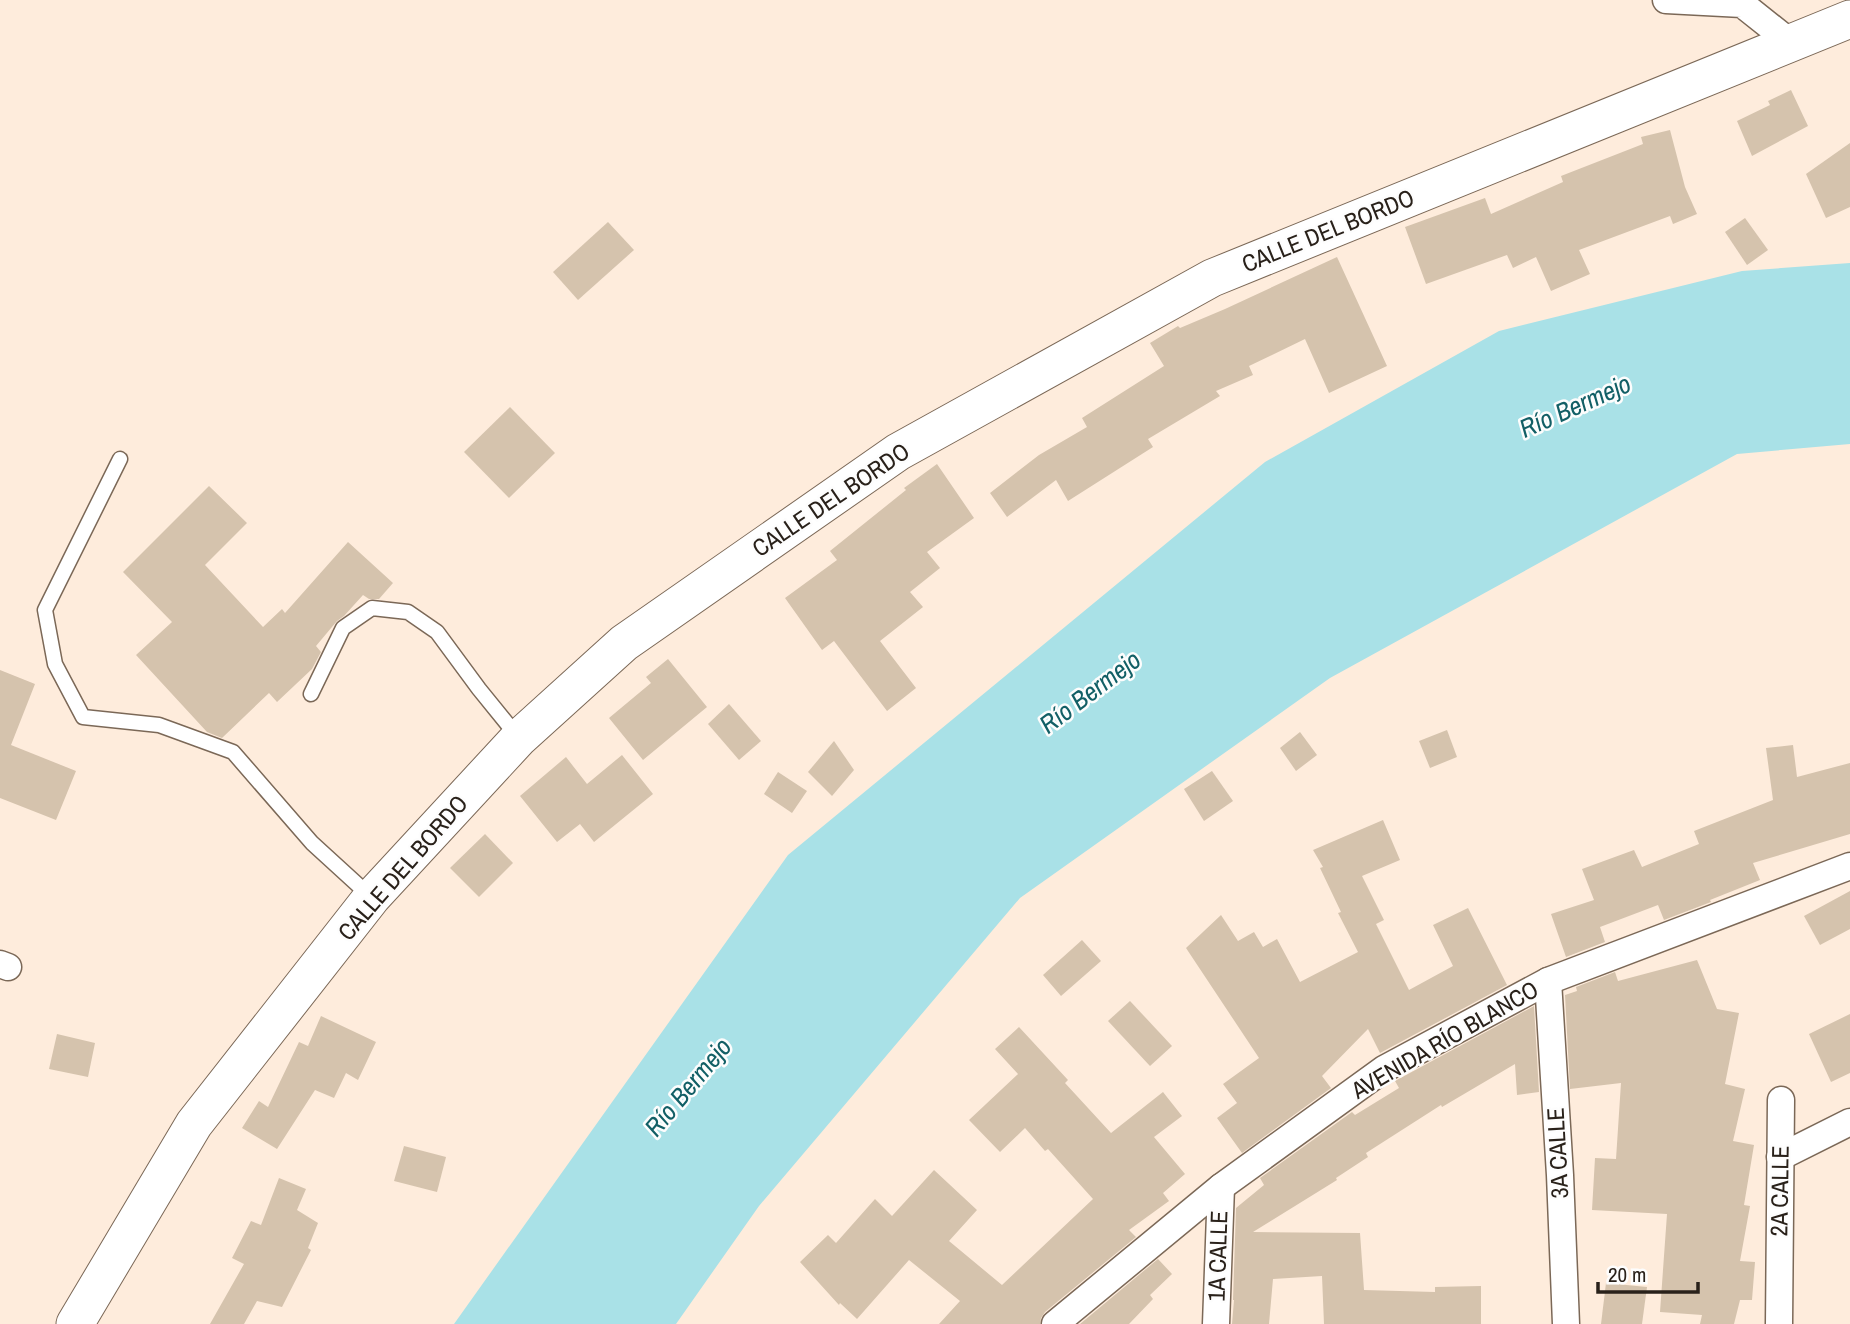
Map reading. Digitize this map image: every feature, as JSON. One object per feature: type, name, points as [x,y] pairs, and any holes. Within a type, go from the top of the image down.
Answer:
[{"type":"street","points":[[1667,0],[1742,4],[1791,43]]},
{"type":"street","name":"CALLE DEL BORDO","points":[[75,1324],[194,1124],[372,897],[519,738],[624,643],[898,452],[1212,278],[1850,19]]},
{"type":"street","name":"AVENIDA RÍO BLANCO","points":[[1055,1324],[1221,1187],[1384,1069],[1548,981],[1850,866]]},
{"type":"street","name":"3A CALLE","points":[[1548,981],[1566,1324]]},
{"type":"street","name":"2A CALLE","points":[[1779,1324],[1781,1100]]},
{"type":"street","points":[[1780,1157],[1850,1122]]},
{"type":"street","name":"1A CALLE","points":[[1216,1324],[1221,1187]]},
{"type":"lane","points":[[120,459],[44,610],[55,664],[83,717],[159,725],[233,752],[312,842],[372,897]]},
{"type":"lane","points":[[311,694],[343,628],[372,608],[408,612],[437,632],[519,738]]},
{"type":"water","name":"Río Bermejo","points":[[1850,263],[1850,444],[1737,454],[1330,678],[1020,898],[759,1206],[676,1324],[454,1324],[788,855],[1265,462],[1499,331],[1742,271]]},
{"type":"building","points":[[1791,90],[1808,126],[1752,156],[1737,121],[1770,105],[1768,101]]},
{"type":"building","points":[[1670,130],[1685,187],[1697,214],[1673,224],[1670,216],[1579,250],[1590,274],[1551,291],[1536,257],[1513,268],[1507,255],[1426,284],[1405,227],[1485,198],[1491,214],[1563,182],[1561,176],[1643,144],[1641,137]]},
{"type":"building","points":[[1850,143],[1850,207],[1826,218],[1806,174]]},
{"type":"building","points":[[1745,218],[1768,250],[1747,265],[1725,232]]},
{"type":"building","points":[[608,222],[634,250],[578,300],[553,272]]},
{"type":"building","points":[[1337,257],[1387,366],[1329,393],[1305,339],[1249,366],[1253,375],[1216,391],[1220,396],[1148,439],[1153,447],[1068,501],[1056,480],[1007,517],[990,493],[1039,455],[1087,427],[1082,418],[1164,366],[1150,343],[1178,326],[1180,328],[1225,309]]},
{"type":"building","points":[[510,407],[555,453],[509,498],[464,452]]},
{"type":"building","points":[[937,464],[974,518],[927,552],[940,568],[910,592],[923,607],[880,641],[916,688],[887,711],[834,641],[822,650],[785,598],[837,560],[830,551],[906,490],[904,488]]},
{"type":"building","points":[[209,486],[247,523],[205,565],[263,627],[282,609],[285,613],[348,542],[393,583],[379,599],[369,599],[363,595],[316,646],[321,652],[312,669],[277,702],[269,693],[222,738],[207,732],[136,655],[172,622],[123,572]]},
{"type":"building","points":[[668,659],[707,707],[643,760],[609,718],[651,683],[646,677]]},
{"type":"building","points":[[0,670],[35,684],[11,745],[76,771],[56,820],[0,798]]},
{"type":"building","points":[[729,704],[761,741],[739,760],[708,724]]},
{"type":"building","points":[[1447,730],[1457,757],[1430,768],[1419,741]]},
{"type":"building","points":[[1300,732],[1317,755],[1296,771],[1280,748]]},
{"type":"building","points":[[834,741],[854,770],[832,796],[808,772]]},
{"type":"building","points":[[1793,745],[1797,777],[1850,763],[1850,834],[1753,863],[1760,880],[1664,920],[1658,905],[1600,927],[1605,942],[1566,957],[1551,914],[1594,900],[1582,869],[1634,850],[1642,867],[1699,844],[1694,831],[1773,800],[1766,748]]},
{"type":"building","points":[[622,755],[653,794],[594,842],[580,824],[557,842],[520,796],[566,757],[587,784]]},
{"type":"building","points":[[1212,771],[1233,801],[1204,821],[1184,789]]},
{"type":"building","points":[[778,772],[807,791],[792,813],[764,794]]},
{"type":"building","points":[[1383,820],[1400,860],[1362,876],[1384,920],[1376,924],[1409,990],[1453,966],[1433,925],[1468,908],[1507,985],[1380,1053],[1368,1029],[1322,1076],[1331,1088],[1242,1153],[1217,1118],[1237,1103],[1223,1084],[1259,1058],[1186,948],[1221,915],[1238,941],[1254,932],[1263,947],[1277,939],[1300,982],[1358,952],[1338,913],[1341,912],[1320,868],[1323,867],[1313,850]]},
{"type":"building","points":[[485,834],[513,863],[479,897],[450,868]]},
{"type":"building","points":[[1850,891],[1850,929],[1820,945],[1804,916]]},
{"type":"building","points":[[1082,940],[1101,961],[1061,996],[1043,975]]},
{"type":"building","points":[[1697,960],[1717,1009],[1739,1013],[1725,1084],[1745,1089],[1733,1141],[1754,1145],[1744,1205],[1750,1206],[1740,1261],[1755,1262],[1752,1300],[1740,1300],[1734,1324],[1700,1324],[1702,1315],[1660,1312],[1667,1214],[1592,1210],[1595,1158],[1616,1159],[1621,1083],[1570,1089],[1565,995],[1577,991],[1576,987],[1615,972],[1618,981]]},
{"type":"building","points":[[1130,1001],[1172,1046],[1150,1066],[1108,1021]]},
{"type":"building","points":[[1534,1006],[1539,1092],[1517,1095],[1515,1064],[1442,1107],[1441,1105],[1366,1153],[1368,1157],[1336,1178],[1337,1180],[1253,1232],[1360,1233],[1364,1290],[1435,1292],[1435,1287],[1481,1286],[1481,1324],[1324,1324],[1322,1276],[1273,1279],[1269,1324],[1232,1324],[1236,1208],[1264,1185],[1260,1178],[1352,1112],[1355,1115],[1399,1088],[1395,1081]]},
{"type":"building","points":[[1850,1014],[1850,1073],[1831,1082],[1809,1034]]},
{"type":"building","points":[[321,1016],[376,1042],[358,1080],[346,1073],[334,1098],[315,1090],[277,1149],[242,1128],[259,1101],[268,1107],[299,1042],[308,1046]]},
{"type":"building","points":[[1019,1027],[1068,1080],[1065,1083],[1111,1133],[1163,1092],[1182,1116],[1154,1137],[1185,1174],[1163,1193],[1169,1201],[1129,1230],[1136,1237],[1045,1312],[1040,1324],[939,1324],[960,1301],[909,1260],[857,1319],[840,1303],[839,1305],[800,1262],[828,1235],[836,1243],[875,1199],[892,1216],[934,1170],[977,1210],[949,1241],[1002,1285],[1093,1199],[1025,1128],[1000,1152],[969,1120],[1018,1074],[995,1049]]},
{"type":"building","points":[[57,1034],[95,1043],[88,1077],[49,1069]]},
{"type":"building","points":[[404,1146],[446,1157],[437,1192],[394,1181]]},
{"type":"building","points":[[279,1178],[306,1189],[297,1210],[318,1223],[308,1248],[311,1250],[282,1307],[257,1301],[244,1324],[210,1324],[244,1264],[232,1258],[251,1221],[261,1225]]},
{"type":"building","points":[[1158,1259],[1172,1274],[1150,1295],[1153,1299],[1129,1324],[1080,1324]]},
{"type":"building","points":[[1606,1283],[1647,1287],[1642,1324],[1601,1324]]}]
